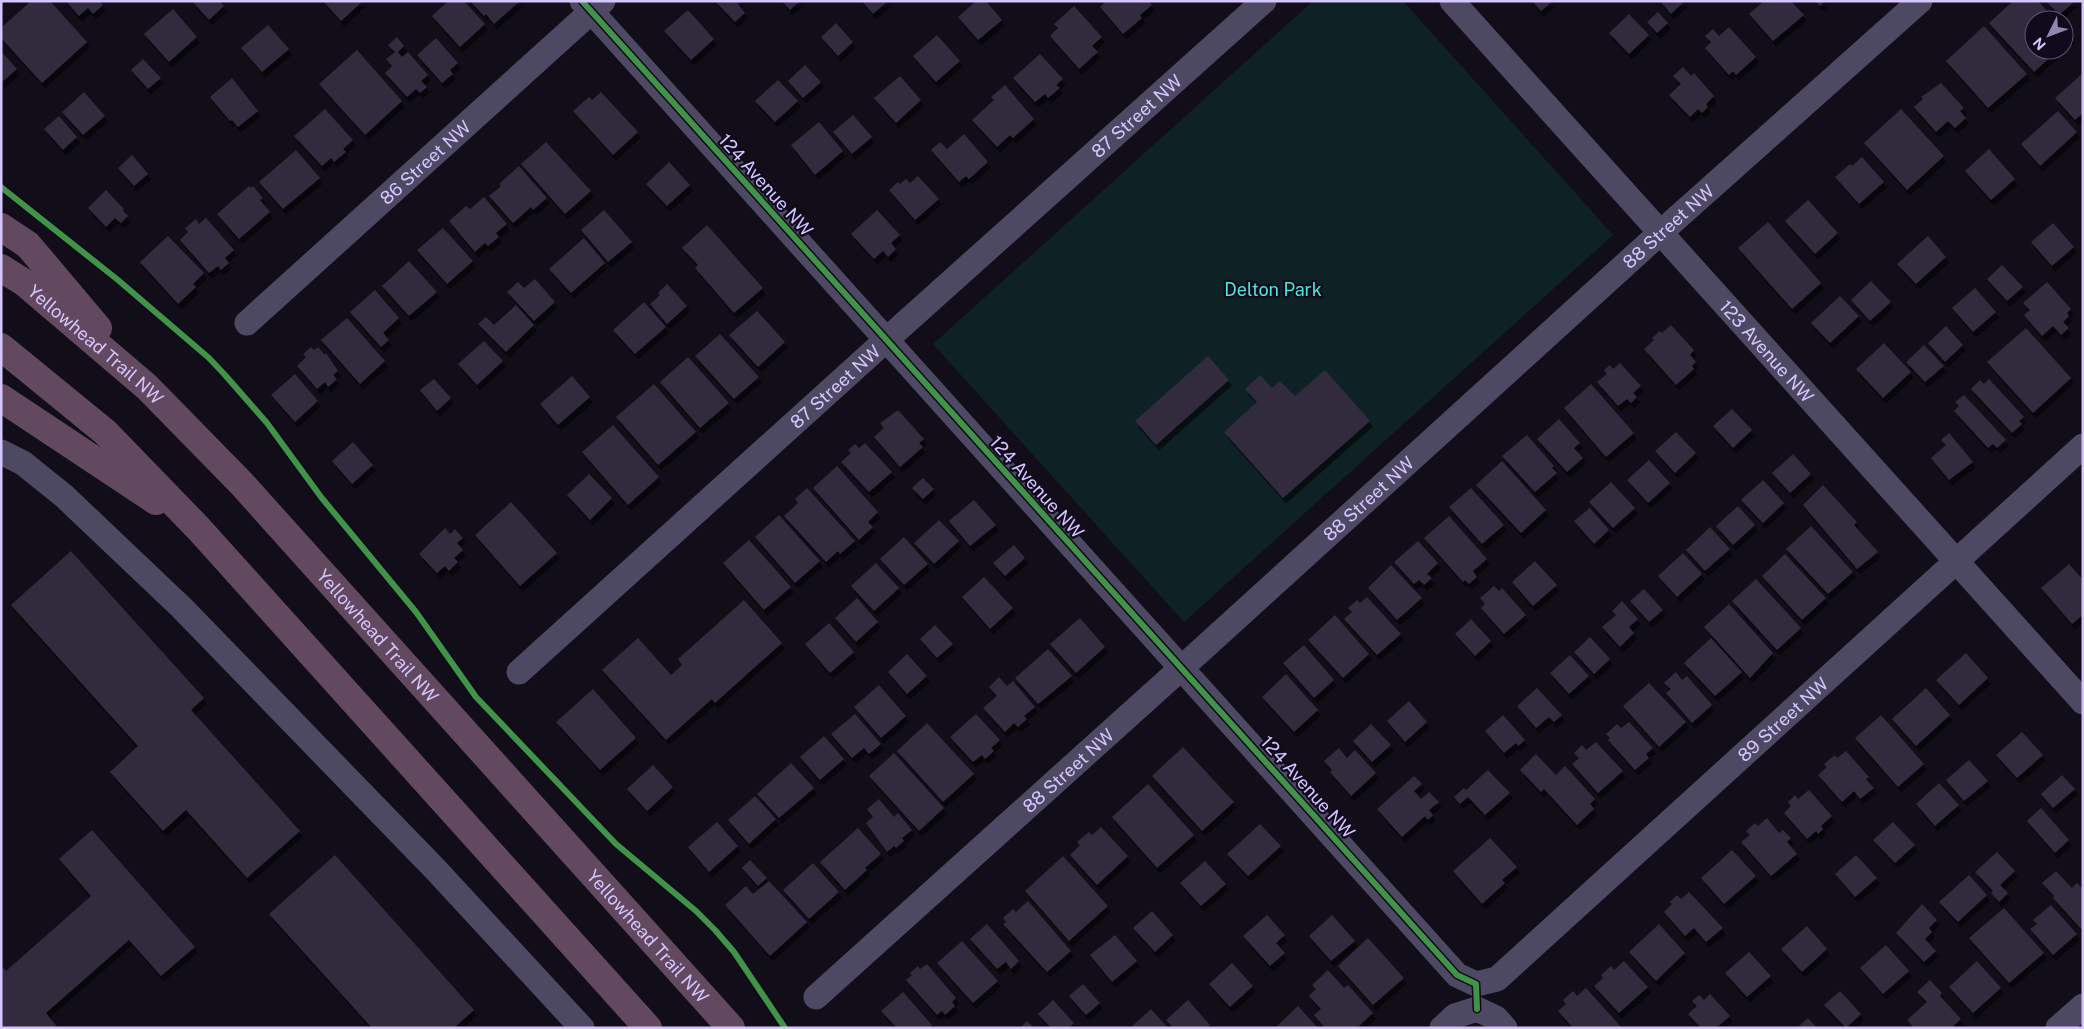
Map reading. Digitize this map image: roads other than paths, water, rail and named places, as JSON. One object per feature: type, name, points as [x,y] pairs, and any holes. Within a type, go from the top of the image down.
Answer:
[{"type":"highway","points":[[1,227],[28,245],[148,387]]},
{"type":"highway","name":"Yellowhead Trail NW","points":[[1,268],[25,283],[148,387],[241,483],[731,1028]]},
{"type":"highway","points":[[1,347],[105,432],[199,529],[648,1028]]},
{"type":"highway","points":[[1,398],[199,529]]},
{"type":"street","name":"87 Street NW","points":[[519,672],[885,340],[1264,1]]},
{"type":"street","name":"123 Avenue NW","points":[[1452,1],[2083,702]]},
{"type":"street","name":"88 Street NW","points":[[816,997],[1181,669],[1660,233],[1920,1]]},
{"type":"street","name":"124 Avenue NW","points":[[592,5],[885,340],[1457,975],[1476,984]]},
{"type":"street","name":"86 Street NW","points":[[247,323],[592,5]]},
{"type":"street","name":"89 Street NW","points":[[1476,984],[1496,979],[2083,446]]},
{"type":"street","points":[[1,452],[23,463],[64,496],[182,608],[436,870],[582,1028]]},
{"type":"street","points":[[2058,1028],[2083,1006]]},
{"type":"street","points":[[1442,1028],[1455,1016],[1477,1009],[1496,1018],[1505,1028]]},
{"type":"park label","name":"Delton Park","points":[[1273,289]]}]
